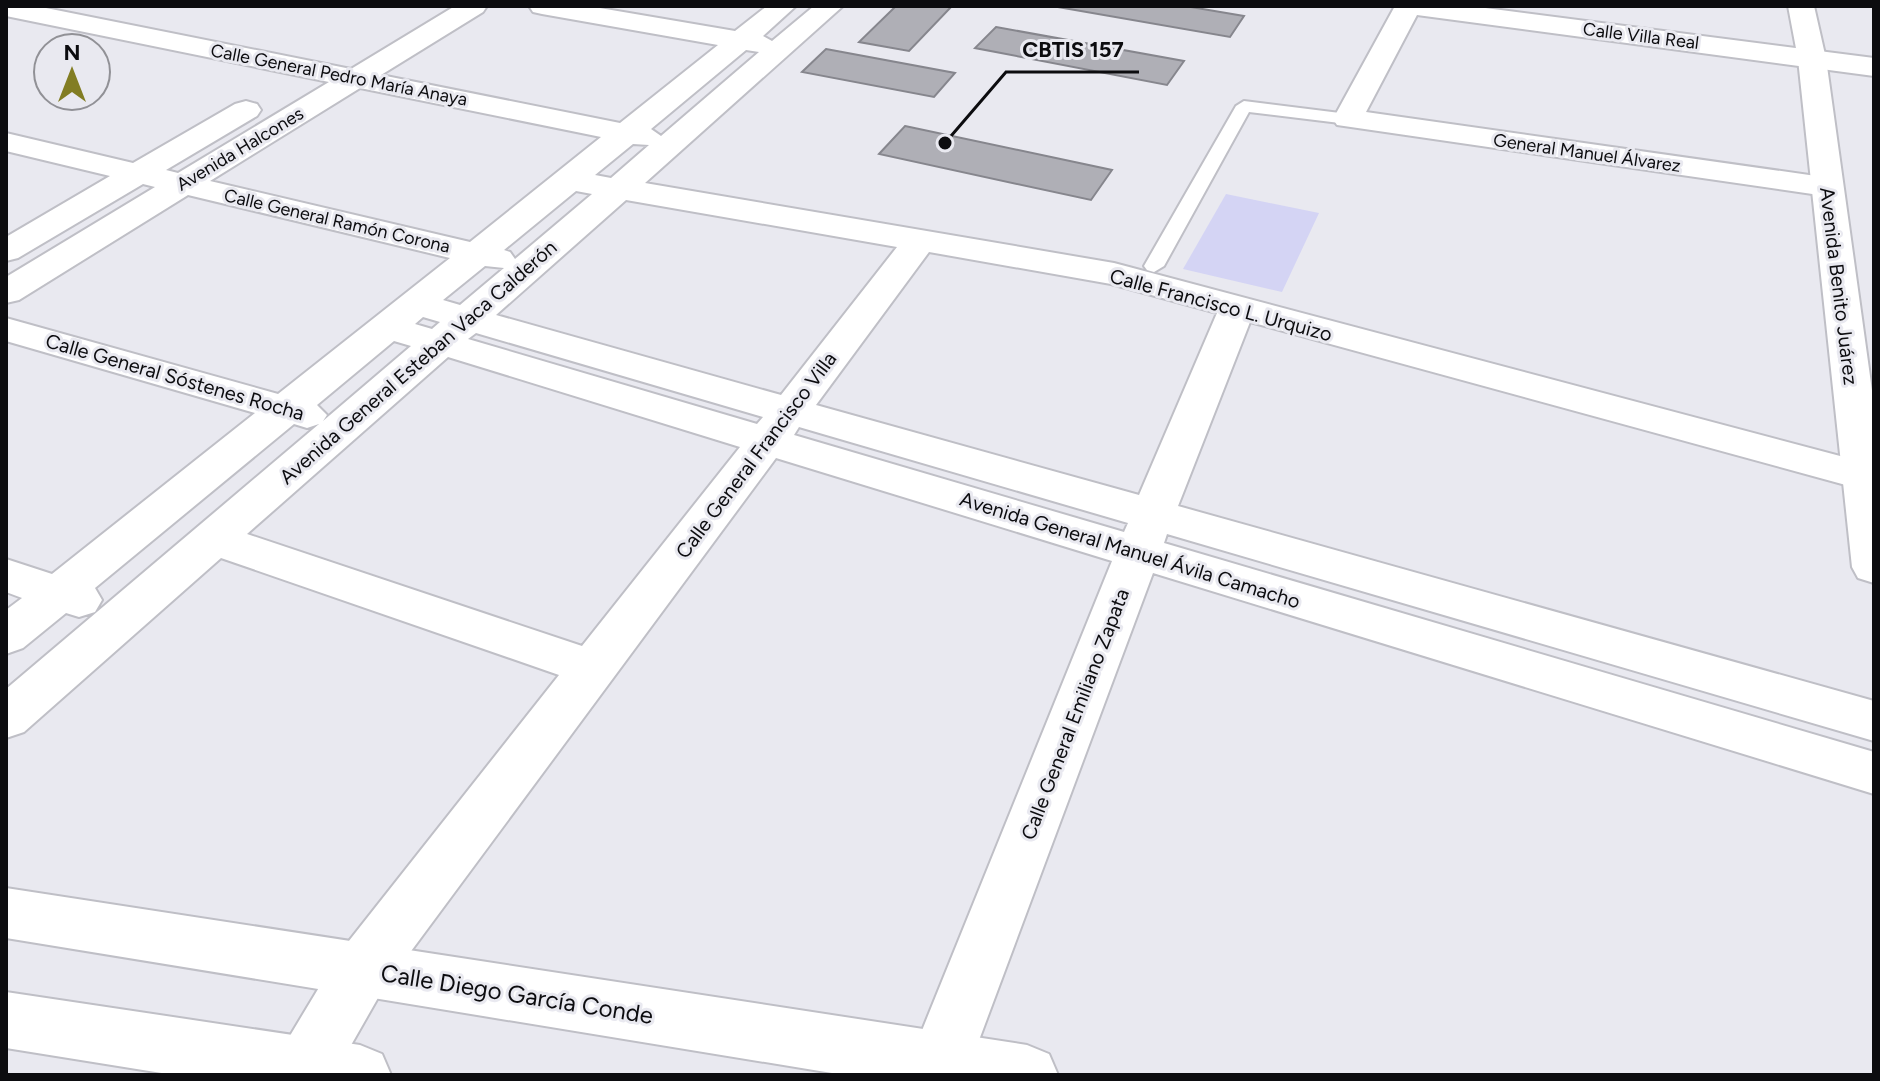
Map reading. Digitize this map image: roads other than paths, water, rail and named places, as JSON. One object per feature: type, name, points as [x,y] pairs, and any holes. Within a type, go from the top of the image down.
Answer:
[{"type":"street","name":"Avenida Halcones","points":[[6,251],[424,6]]},
{"type":"street","name":"Avenida Halcones","points":[[6,292],[474,6]]},
{"type":"street","points":[[542,6],[782,47]]},
{"type":"street","name":"Avenida General Esteban Vaca Calderón","points":[[6,636],[783,6]]},
{"type":"street","name":"Avenida General Esteban Vaca Calderón","points":[[6,718],[830,6]]},
{"type":"street","points":[[1348,119],[1408,6]]},
{"type":"street","name":"Calle Villa Real","points":[[1408,6],[1874,67]]},
{"type":"street","name":"Avenida Benito Juárez","points":[[1801,6],[1812,59],[1874,567]]},
{"type":"street","name":"Calle General Pedro María Anaya","points":[[6,8],[672,142]]},
{"type":"street","name":"General Manuel Álvarez","points":[[1348,119],[1826,186]]},
{"type":"street","name":"Calle General Ramón Corona","points":[[6,142],[528,266]]},
{"type":"street","name":"Calle Francisco L. Urquizo","points":[[568,180],[1114,274],[1864,476]]},
{"type":"street","name":"Calle General Francisco Villa","points":[[322,1072],[362,970],[919,242]]},
{"type":"street","name":"Calle General Emiliano Zapata","points":[[937,1068],[1237,309]]},
{"type":"street","name":"Avenida General Manuel Ávila Camacho","points":[[401,316],[1146,533],[1874,721]]},
{"type":"street","name":"Calle General Sóstenes Rocha","points":[[6,329],[344,426]]},
{"type":"street","name":"Avenida General Manuel Ávila Camacho","points":[[1146,533],[1874,773]]},
{"type":"street","points":[[213,539],[592,668]]},
{"type":"street","points":[[6,575],[125,615]]},
{"type":"street","name":"Calle Diego García Conde","points":[[6,913],[937,1068],[1027,1075]]},
{"type":"street","points":[[6,1020],[322,1072]]},
{"type":"lane","points":[[1154,266],[1244,106],[1348,119]]},
{"type":"place","name":"CBTIS 157","points":[[945,143]]}]
